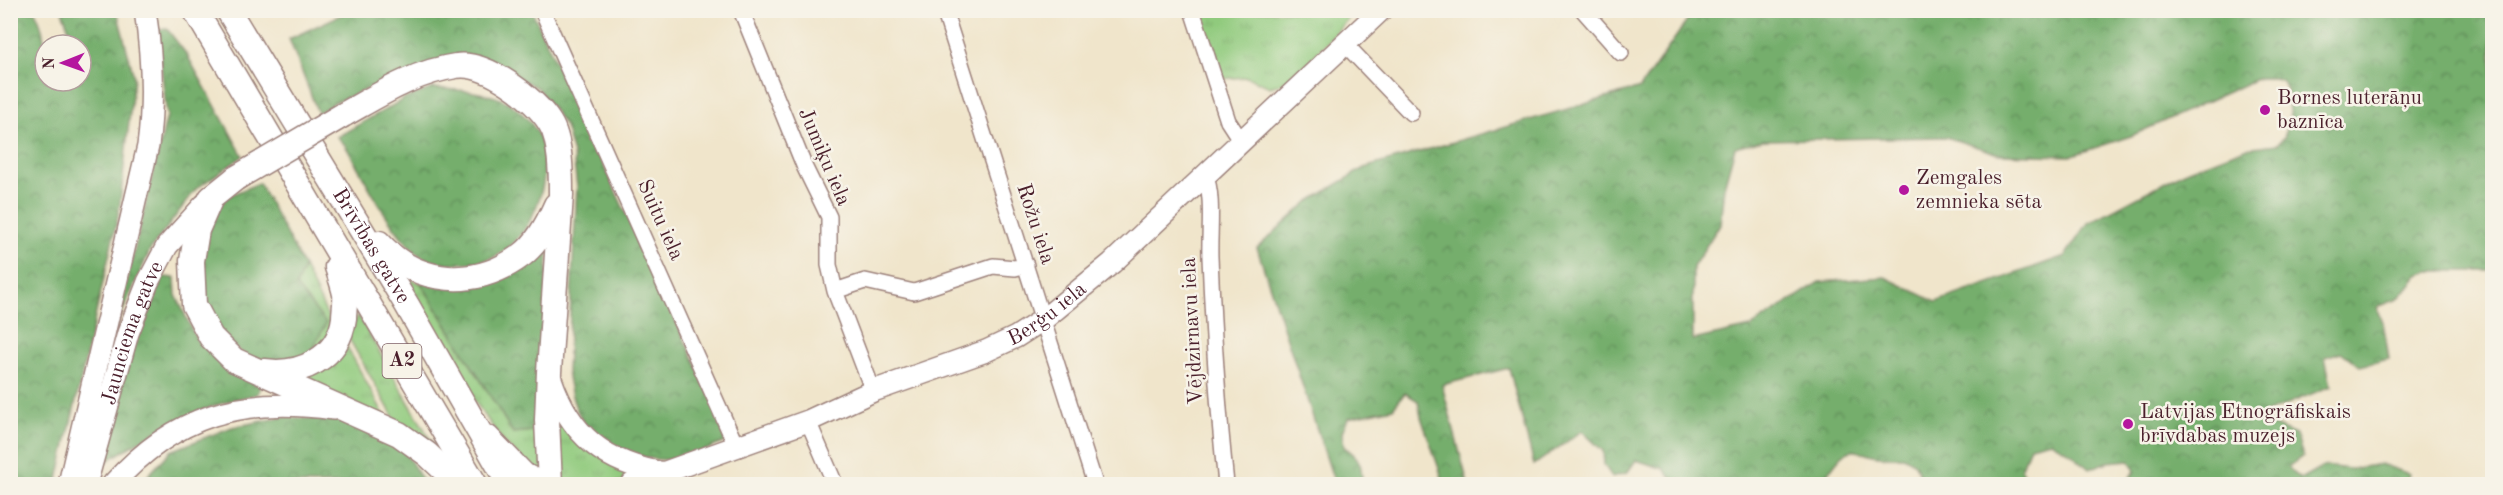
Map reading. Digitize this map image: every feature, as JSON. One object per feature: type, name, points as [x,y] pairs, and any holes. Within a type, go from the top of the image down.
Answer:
[{"type":"highway","name":"Brīvības gatve","points":[[195,10],[475,484]]},
{"type":"highway","name":"Brīvības gatve","points":[[228,10],[407,305],[509,484]]},
{"type":"highway","points":[[459,484],[427,454],[399,434],[341,410],[234,360],[211,337],[194,305],[192,261],[197,230],[210,198],[236,178],[389,89],[427,72],[459,65],[488,71],[531,99],[551,124],[561,167],[547,420],[550,484]]},
{"type":"highway","points":[[319,158],[335,174],[376,240],[389,255],[412,270],[438,278],[466,278],[496,270],[523,254],[547,226],[561,195]]},
{"type":"highway","points":[[253,370],[294,372],[311,366],[330,350],[337,340],[343,325],[345,296],[329,238]]},
{"type":"main road","points":[[69,484],[148,146],[152,77],[146,10]]},
{"type":"main road","name":"Berģu iela","points":[[632,484],[657,479],[808,421],[873,391],[986,351],[1016,337],[1044,319],[1112,263],[1381,10]]},
{"type":"main road","name":"Jaunciema gatve","points":[[86,484],[128,333],[148,282],[167,246],[210,198]]},
{"type":"main road","points":[[549,372],[560,404],[585,438],[615,458],[645,470],[657,479]]},
{"type":"main road","points":[[113,484],[158,442],[213,414],[243,407],[278,404],[341,410]]},
{"type":"main road","points":[[471,418],[525,474],[544,484]]},
{"type":"street","name":"Suitu iela","points":[[542,10],[737,448]]},
{"type":"street","name":"Jumiķu iela","points":[[741,10],[805,168],[829,217],[829,265],[835,291],[873,391]]},
{"type":"street","name":"Rožu iela","points":[[944,10],[1095,484]]},
{"type":"street","points":[[1192,10],[1228,121],[1241,141]]},
{"type":"street","points":[[1583,10],[1621,53]]},
{"type":"street","points":[[1346,45],[1411,113]]},
{"type":"street","name":"Vējdzirnavu iela","points":[[1205,175],[1210,192],[1208,230],[1212,313],[1226,484]]},
{"type":"street","points":[[835,291],[865,281],[914,292],[993,266],[1016,268],[1026,265]]},
{"type":"street","points":[[808,421],[835,484]]},
{"type":"green space","points":[[2488,10],[2492,15],[2492,271],[2429,271],[2418,275],[2398,299],[2377,307],[2383,322],[2389,359],[2360,366],[2341,352],[2325,357],[2331,386],[2263,414],[2272,425],[2296,435],[2303,456],[2288,467],[2300,479],[2323,466],[2351,469],[2381,464],[2409,474],[2406,484],[2126,484],[2135,471],[2129,460],[2108,462],[2089,469],[2071,453],[2051,441],[2030,446],[2021,470],[2028,484],[1921,484],[1916,465],[1908,458],[1879,456],[1856,451],[1843,455],[1821,484],[1669,484],[1673,480],[1664,469],[1636,460],[1627,473],[1612,477],[1604,465],[1603,451],[1582,431],[1534,465],[1509,368],[1442,385],[1468,484],[1447,484],[1443,480],[1421,417],[1418,401],[1405,393],[1393,408],[1348,418],[1342,432],[1344,447],[1359,462],[1362,484],[1335,484],[1257,248],[1308,202],[1364,168],[1640,88],[1694,11]],"holes":[[[2259,78],[2275,78],[2283,81],[2287,90],[2290,121],[2284,137],[2277,144],[2245,148],[2188,170],[2088,223],[2065,256],[1936,302],[1885,277],[1819,282],[1751,327],[1693,340],[1693,267],[1720,224],[1724,187],[1735,147],[1763,140],[1946,137],[1999,154],[2070,156],[2131,136]]]},
{"type":"green space","points":[[10,11],[35,11],[42,28],[43,33],[33,33],[33,93],[93,93],[93,33],[70,33],[62,11],[117,11],[134,77],[119,212],[57,484],[11,484]]},
{"type":"green space","points":[[349,11],[532,11],[731,440],[683,458],[671,460],[629,453],[592,432],[577,411],[567,371],[577,187],[573,154],[565,126],[538,88],[492,64],[365,90],[335,102],[318,113],[289,39]]},
{"type":"green space","points":[[1199,11],[1355,11],[1293,80],[1270,87],[1247,77],[1220,79]]},
{"type":"green space","points":[[167,29],[187,55],[243,156],[196,189],[150,250],[116,326],[167,116],[157,30]]},
{"type":"green space","points":[[433,88],[472,92],[501,99],[526,117],[539,135],[543,149],[544,178],[530,221],[512,244],[496,256],[485,260],[468,263],[442,263],[418,254],[407,244],[387,218],[345,145],[337,137],[404,99]]},
{"type":"green space","points":[[259,183],[304,267],[296,286],[326,323],[308,359],[284,362],[253,360],[225,341],[204,304],[202,241],[223,198]]},
{"type":"green space","points":[[540,249],[548,251],[541,430],[513,433],[421,283]]},
{"type":"green space","points":[[304,267],[333,327],[330,334],[308,359],[296,286]]},
{"type":"green space","points":[[164,277],[175,278],[176,295],[197,341],[261,384],[258,394],[197,412],[140,441],[104,463],[101,450],[138,326]]},
{"type":"green space","points":[[404,278],[421,283],[513,433],[541,430],[543,476],[504,443],[467,390]]},
{"type":"green space","points":[[358,315],[433,444],[398,425],[347,335]]},
{"type":"green space","points":[[344,341],[388,422],[288,379]]},
{"type":"green space","points":[[554,409],[630,472],[628,480],[612,484],[556,484]]},
{"type":"green space","points":[[284,417],[345,421],[403,449],[425,484],[140,484],[171,451],[232,427]]},
{"type":"place","name":"Bornes luterāņu baznīca","points":[[2265,110]]},
{"type":"place","name":"Zemgales zemnieka sēta","points":[[1904,190]]},
{"type":"place","name":"Latvijas Etnogrāfiskais brīvdabas muzejs","points":[[2128,424]]}]
